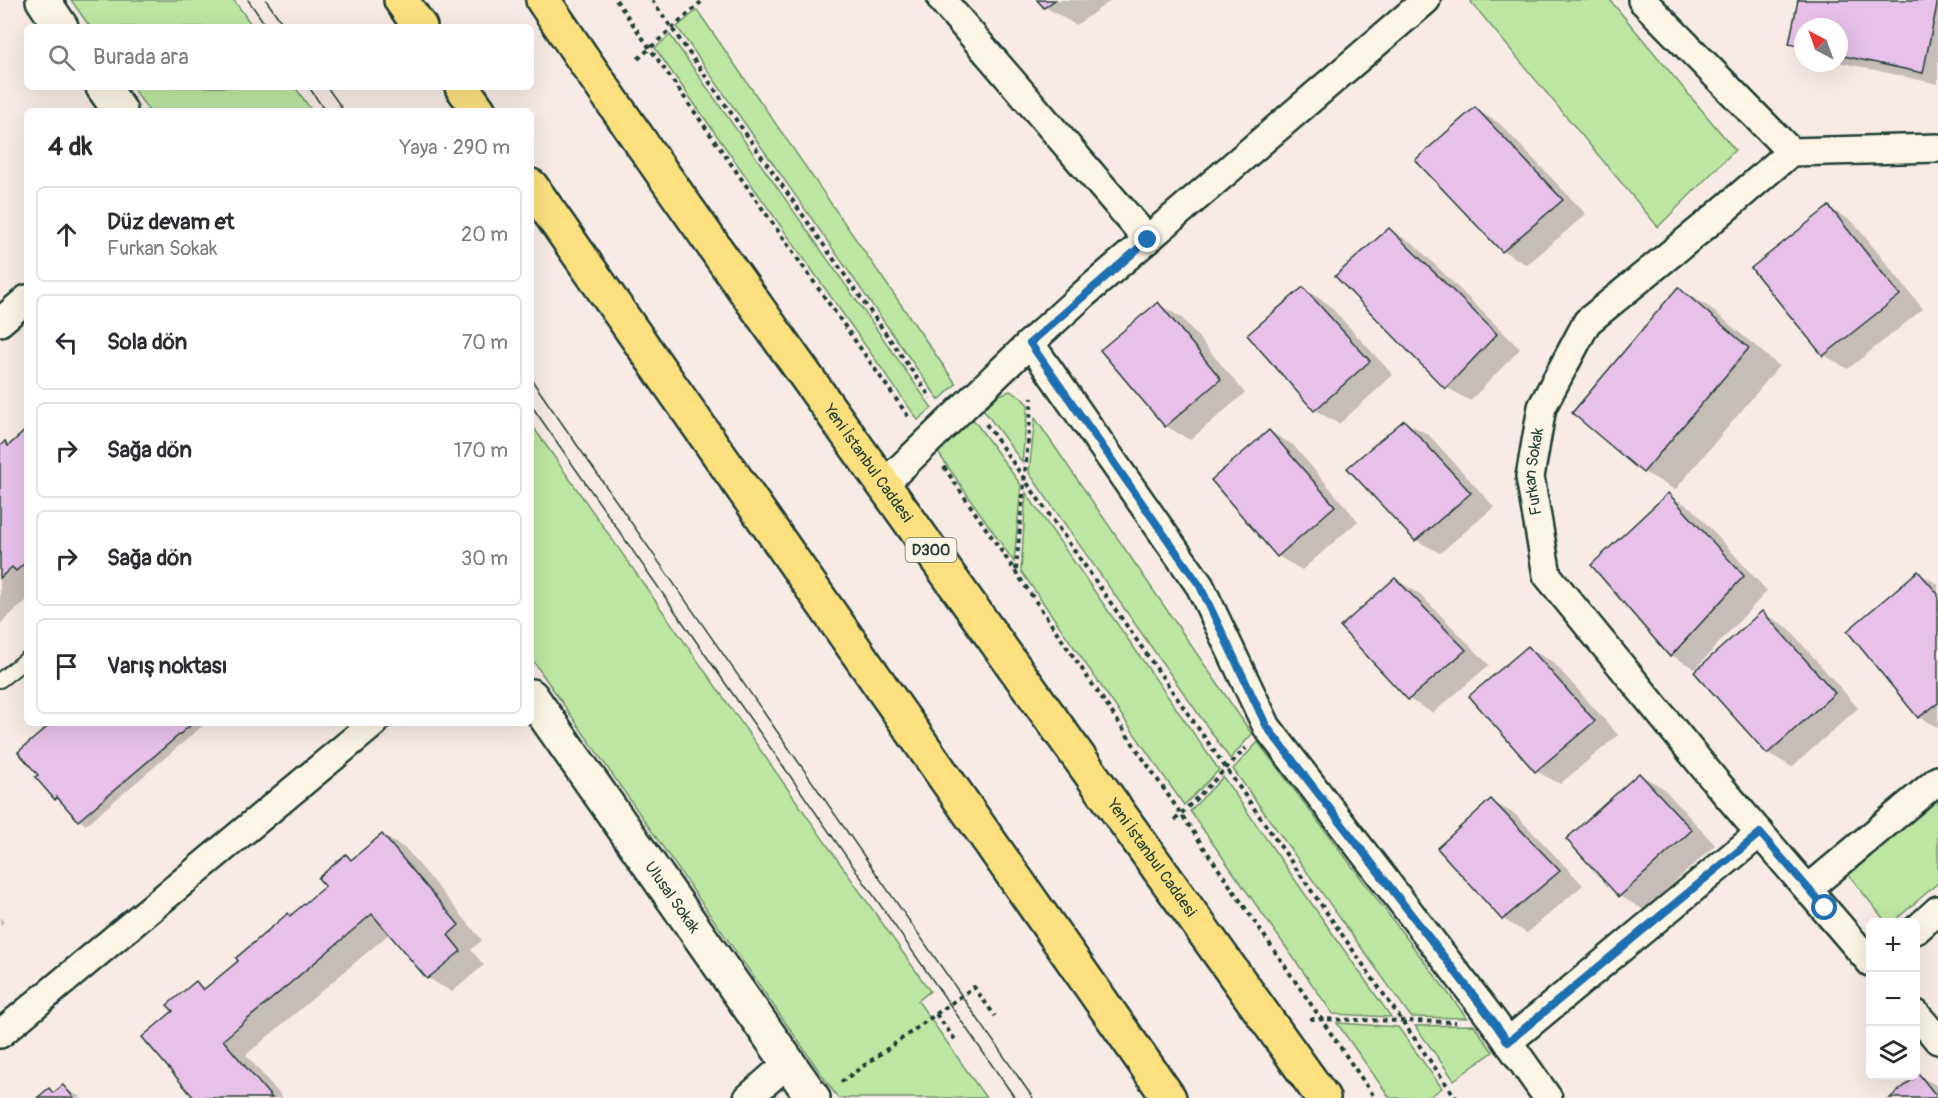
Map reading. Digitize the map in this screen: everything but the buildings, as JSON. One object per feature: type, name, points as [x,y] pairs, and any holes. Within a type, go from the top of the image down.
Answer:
[{"type":"highway","points":[[401,0],[418,24]]},
{"type":"highway","name":"Yeni İstanbul Caddesi","points":[[543,0],[599,84],[883,484],[1148,850],[1323,1098]]},
{"type":"highway","points":[[464,90],[477,108]]},
{"type":"highway","points":[[534,190],[1169,1098]]},
{"type":"street","points":[[43,0],[60,24]]},
{"type":"street","points":[[942,0],[1148,240]]},
{"type":"street","points":[[883,484],[1148,240],[1426,0]]},
{"type":"street","points":[[1649,2],[1791,152],[1938,148]]},
{"type":"street","points":[[105,90],[118,108]]},
{"type":"street","name":"Furkan Sokak","points":[[1791,152],[1587,322],[1542,408],[1530,477],[1547,575],[1866,957]]},
{"type":"street","points":[[0,322],[24,302]]},
{"type":"street","points":[[1032,347],[1200,586],[1267,727],[1501,1032],[1548,1098]]},
{"type":"street","name":"Ulusal Sokak","points":[[534,700],[789,1062],[825,1091]]},
{"type":"street","points":[[0,1034],[370,726]]},
{"type":"street","points":[[1808,889],[1938,780]]},
{"type":"street","points":[[1501,1032],[1760,833]]},
{"type":"street","points":[[1920,926],[1938,910]]},
{"type":"street","points":[[1920,1019],[1938,1040]]},
{"type":"street","points":[[748,1098],[789,1062]]},
{"type":"lane","points":[[0,680],[24,661]]},
{"type":"path","points":[[616,0],[908,416]]},
{"type":"path","points":[[652,0],[935,404]]},
{"type":"path","points":[[638,59],[700,2]]},
{"type":"path","points":[[1016,571],[1032,347]]},
{"type":"path","points":[[984,420],[1456,1098]]},
{"type":"path","points":[[942,465],[1375,1098]]},
{"type":"path","points":[[1175,820],[1267,727]]},
{"type":"path","points":[[825,1091],[974,987],[995,1016]]},
{"type":"path","points":[[936,1014],[957,1042]]},
{"type":"path","points":[[1310,1019],[1404,1021],[1501,1032]]},
{"type":"green space","points":[[71,0],[234,0],[251,24],[88,24]]},
{"type":"green space","points":[[1474,0],[1610,0],[1735,150],[1658,227],[1471,2]]},
{"type":"green space","points":[[697,10],[956,384],[939,400],[677,27]]},
{"type":"green space","points":[[670,35],[932,408],[918,420],[655,48]]},
{"type":"green space","points":[[134,90],[297,90],[310,108],[147,108]]},
{"type":"green space","points":[[1010,391],[1021,397],[1028,405],[1022,462],[983,409],[999,395]]},
{"type":"green space","points":[[1035,418],[1252,734],[1230,759],[1029,473]]},
{"type":"green space","points":[[973,419],[1021,485],[1014,562],[937,451]]},
{"type":"green space","points":[[534,428],[930,991],[918,1001],[986,1098],[838,1098],[534,662]]},
{"type":"green space","points":[[1026,493],[1219,770],[1184,805],[1021,571]]},
{"type":"green space","points":[[1258,742],[1467,1018],[1411,1017],[1233,769]]},
{"type":"green space","points":[[1223,777],[1391,1017],[1333,1014],[1190,811]]},
{"type":"green space","points":[[1938,798],[1938,883],[1898,918],[1883,918],[1849,875]]},
{"type":"green space","points":[[1337,1023],[1398,1027],[1442,1088],[1428,1098],[1390,1098]]},
{"type":"green space","points":[[1474,1025],[1493,1052],[1454,1080],[1415,1026]]},
{"type":"tram line","points":[[248,0],[265,24]]},
{"type":"tram line","points":[[266,0],[283,24]]},
{"type":"tram line","points":[[311,90],[323,108]]},
{"type":"tram line","points":[[329,90],[342,108]]},
{"type":"tram line","points":[[534,383],[1033,1098]]},
{"type":"tram line","points":[[534,409],[1015,1098]]},
{"type":"route","points":[[1148,240],[1030,343],[1200,586],[1267,727],[1508,1042],[1760,833],[1825,908]]}]
